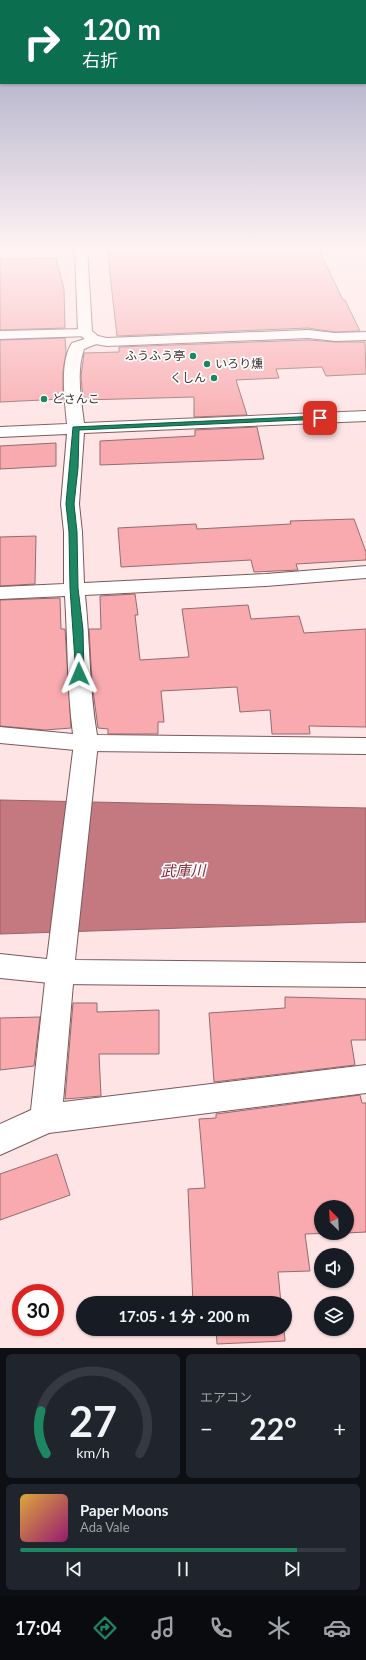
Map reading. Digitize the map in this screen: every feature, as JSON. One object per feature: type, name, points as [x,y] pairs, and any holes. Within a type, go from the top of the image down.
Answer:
[{"type":"street","points":[[87,311],[90,336]]},
{"type":"street","points":[[0,335],[90,336],[107,342],[308,334],[335,337],[366,336]]},
{"type":"street","points":[[46,1118],[85,748],[80,702],[78,630],[74,588],[73,532],[70,504],[76,428],[73,402],[72,361],[77,346],[90,336]]},
{"type":"street","points":[[0,432],[366,416]]},
{"type":"street","points":[[0,593],[74,588],[266,580],[366,572]]},
{"type":"street","points":[[0,735],[85,748],[366,746]]},
{"type":"street","points":[[0,966],[61,965],[366,975]]},
{"type":"street","points":[[0,1140],[46,1118],[366,1079]]},
{"type":"water","name":"武庫川","points":[[0,800],[366,808],[366,922],[0,934]]},
{"type":"building","points":[[0,311],[65,311],[65,328],[0,330]]},
{"type":"building","points":[[114,311],[350,311],[360,331],[335,332],[308,328],[117,336]]},
{"type":"building","points":[[65,338],[66,352],[63,371],[63,399],[0,402],[0,340]]},
{"type":"building","points":[[308,340],[365,342],[366,374],[326,376],[322,367],[276,369],[279,378],[236,380],[247,415],[194,417],[194,397],[83,400],[81,376],[84,353],[119,352],[119,347]]},
{"type":"building","points":[[257,427],[264,459],[100,465],[100,441],[195,436],[195,430]]},
{"type":"building","points":[[56,443],[56,466],[0,469],[0,446]]},
{"type":"building","points":[[354,519],[366,552],[366,560],[296,564],[298,570],[254,572],[251,560],[121,567],[118,528],[196,524],[197,529],[291,524],[290,521]]},
{"type":"building","points":[[36,536],[35,584],[0,586],[0,537]]},
{"type":"building","points":[[135,594],[138,615],[135,615],[140,660],[189,657],[182,609],[248,605],[251,619],[299,616],[304,633],[366,629],[366,727],[309,726],[310,734],[272,734],[270,710],[240,712],[237,687],[161,691],[164,722],[158,722],[158,734],[108,734],[108,729],[98,728],[92,683],[89,629],[101,629],[100,596]]},
{"type":"building","points":[[60,598],[61,629],[65,629],[71,728],[45,730],[0,726],[0,600]]},
{"type":"building","points":[[285,997],[366,999],[366,1040],[351,1040],[355,1065],[214,1082],[209,1013],[285,1008]]},
{"type":"building","points":[[73,1003],[97,1003],[97,1012],[159,1010],[159,1054],[99,1054],[101,1096],[65,1099]]},
{"type":"building","points":[[40,1017],[34,1066],[0,1070],[0,1018]]},
{"type":"building","points":[[360,1095],[362,1103],[366,1103],[366,1232],[354,1233],[354,1200],[314,1200],[314,1234],[305,1234],[310,1271],[278,1272],[280,1296],[193,1296],[188,1189],[205,1188],[199,1119],[216,1118],[216,1114]]},
{"type":"building","points":[[57,1154],[70,1195],[0,1220],[0,1174]]},
{"type":"building","points":[[216,1336],[285,1336],[285,1341],[217,1344]]},
{"type":"place","name":"ふうふう亭","points":[[193,356]]},
{"type":"place","name":"いろり燻","points":[[207,364]]},
{"type":"place","name":"くしん","points":[[214,378]]},
{"type":"place","name":"どさんこ","points":[[44,399]]},
{"type":"route","points":[[79,674],[78,630],[74,588],[73,532],[70,504],[76,428],[320,418]]}]
